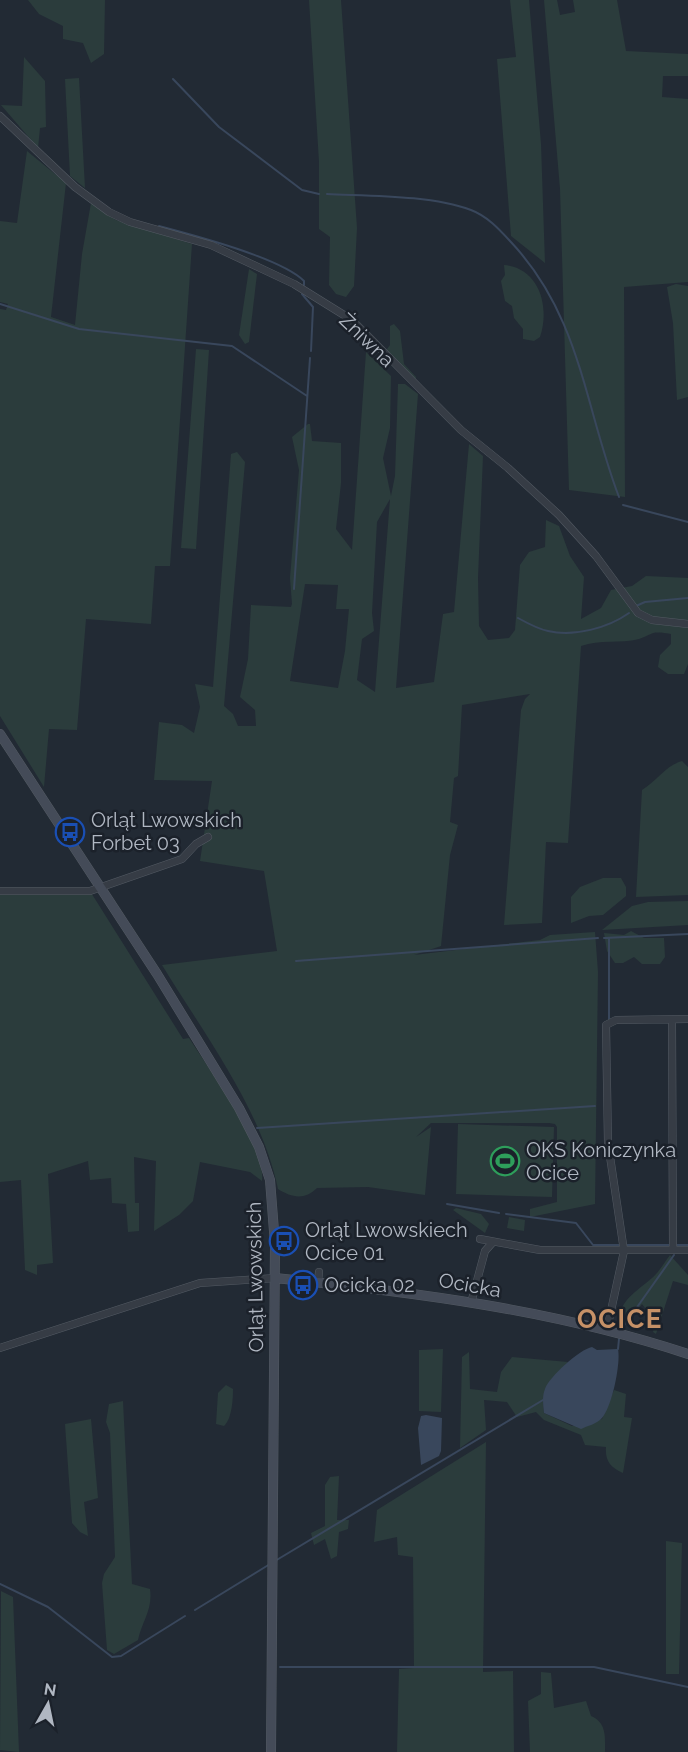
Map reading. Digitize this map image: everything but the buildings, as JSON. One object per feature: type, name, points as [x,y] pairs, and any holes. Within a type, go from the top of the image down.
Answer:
[{"type":"street","name":"Żniwna","points":[[0,116],[75,187],[110,212],[130,222],[211,244],[294,284],[352,320],[461,430],[515,474],[573,530],[638,613],[652,620],[688,624]]},
{"type":"street","name":"Orląt Lwowskich","points":[[0,734],[210,1058],[259,1147],[273,1199],[275,1278],[271,1752]]},
{"type":"street","points":[[0,891],[90,891],[182,859],[196,844],[208,837]]},
{"type":"street","points":[[608,1329],[624,1251],[608,1143],[606,1025],[616,1020],[688,1019]]},
{"type":"street","points":[[672,1020],[673,1250]]},
{"type":"street","points":[[480,1239],[540,1250],[688,1250]]},
{"type":"street","points":[[471,1303],[485,1251],[493,1242]]},
{"type":"street","name":"Ocicka","points":[[0,1348],[200,1283],[318,1277],[608,1329],[688,1354]]},
{"type":"shaded area","points":[[28,0],[105,0],[104,54],[91,63],[83,43],[63,39],[63,26],[39,14]]},
{"type":"shaded area","points":[[309,0],[341,0],[357,228],[354,286],[346,297],[336,294],[329,285],[330,237],[319,229],[319,162]]},
{"type":"shaded area","points":[[510,0],[529,0],[541,144],[545,263],[511,236],[497,59],[516,57]]},
{"type":"shaded area","points":[[544,0],[557,0],[560,15],[575,12],[573,0],[617,0],[626,51],[688,54],[688,76],[663,76],[662,97],[688,99],[688,282],[624,287],[625,497],[569,490],[560,189]]},
{"type":"shaded area","points":[[24,57],[45,81],[46,127],[40,128],[38,148],[1,105],[22,106]]},
{"type":"shaded area","points":[[79,78],[85,188],[70,176],[65,79]]},
{"type":"shaded area","points":[[27,151],[66,183],[51,317],[75,325],[82,254],[91,203],[116,220],[192,244],[170,566],[155,566],[151,624],[86,619],[77,730],[49,729],[44,787],[0,716],[0,309],[6,310],[8,304],[0,302],[0,221],[17,223]]},
{"type":"shaded area","points":[[504,265],[526,273],[534,281],[539,291],[544,314],[543,326],[540,337],[534,341],[523,339],[523,329],[514,318],[512,306],[505,301],[501,281],[505,275]]},
{"type":"shaded area","points":[[249,269],[257,274],[249,342],[245,344],[239,335]]},
{"type":"shaded area","points":[[676,284],[688,286],[688,397],[677,400],[673,323],[667,287]]},
{"type":"shaded area","points":[[394,324],[400,331],[404,364],[416,377],[415,382],[385,352],[390,345],[390,326]]},
{"type":"shaded area","points":[[196,349],[209,350],[196,549],[181,548]]},
{"type":"shaded area","points":[[366,352],[391,376],[390,428],[383,458],[391,496],[395,476],[398,384],[405,384],[418,394],[396,688],[434,682],[443,614],[454,612],[469,444],[483,456],[478,578],[479,626],[488,640],[509,638],[515,630],[520,565],[529,552],[545,547],[546,520],[559,526],[570,556],[584,577],[581,619],[601,608],[611,590],[632,586],[646,576],[688,578],[688,664],[684,674],[668,674],[658,667],[660,655],[671,644],[671,634],[656,633],[639,639],[581,646],[568,843],[546,842],[542,923],[504,925],[521,710],[525,699],[530,694],[462,705],[458,776],[454,778],[450,822],[458,825],[450,855],[441,946],[414,955],[540,940],[550,935],[595,932],[598,972],[595,1204],[530,1217],[530,1209],[557,1202],[557,1127],[549,1123],[431,1123],[416,1137],[431,1127],[425,1195],[368,1187],[317,1188],[303,1196],[293,1196],[283,1192],[278,1189],[259,1130],[230,1073],[162,965],[277,951],[264,871],[200,861],[212,781],[154,780],[159,722],[182,725],[194,733],[200,707],[195,684],[213,687],[231,454],[237,452],[245,462],[224,706],[233,714],[238,726],[256,726],[255,710],[240,697],[248,659],[251,605],[291,607],[292,604],[290,578],[299,470],[292,437],[308,424],[310,424],[312,441],[341,443],[341,483],[336,529],[352,550]],"holes":[[[390,499],[375,692],[357,680],[362,639],[374,631],[372,613],[377,522]],[[305,584],[338,585],[336,609],[349,609],[345,651],[338,688],[290,681]]]},
{"type":"shaded area","points":[[682,761],[688,767],[688,895],[636,897],[642,790],[671,766]]},
{"type":"shaded area","points":[[603,878],[621,878],[626,887],[626,896],[603,915],[589,916],[571,923],[571,897],[580,887]]},
{"type":"shaded area","points":[[0,891],[90,891],[183,1039],[189,1038],[234,1108],[255,1150],[261,1167],[262,1181],[250,1172],[200,1162],[193,1201],[179,1215],[154,1231],[156,1161],[134,1157],[135,1203],[139,1203],[139,1231],[128,1232],[126,1204],[112,1203],[111,1178],[90,1180],[88,1161],[48,1174],[53,1263],[37,1265],[37,1275],[25,1270],[21,1180],[0,1182]]},
{"type":"shaded area","points":[[688,901],[688,925],[602,930],[632,906],[648,902]]},
{"type":"shaded area","points":[[631,931],[644,938],[664,938],[665,957],[660,964],[642,964],[634,957],[623,963],[615,963],[607,951],[604,933],[624,935]]},
{"type":"shaded area","name":"OKS Koniczynka Ocice","points":[[458,1124],[554,1127],[552,1197],[456,1194]]},
{"type":"shaded area","points":[[456,1208],[481,1214],[489,1224],[485,1233],[453,1210]]},
{"type":"shaded area","points":[[509,1217],[525,1220],[524,1231],[507,1228]]},
{"type":"shaded area","points":[[670,1255],[688,1275],[688,1285],[673,1281],[656,1334],[653,1332],[654,1318],[642,1304],[628,1322],[619,1324],[621,1309],[625,1303],[655,1276]]},
{"type":"shaded area","points":[[443,1349],[441,1412],[419,1411],[419,1350]]},
{"type":"shaded area","points":[[469,1352],[470,1389],[497,1392],[501,1372],[512,1357],[568,1362],[546,1390],[544,1413],[572,1426],[602,1419],[614,1390],[626,1394],[624,1417],[632,1418],[623,1473],[609,1463],[606,1447],[585,1445],[581,1435],[544,1420],[536,1412],[517,1417],[507,1402],[484,1400],[486,1430],[460,1448],[462,1357]]},
{"type":"shaded area","points":[[226,1385],[233,1389],[233,1398],[230,1414],[224,1426],[216,1424],[218,1393]]},
{"type":"shaded area","points":[[123,1401],[132,1584],[150,1589],[151,1596],[138,1640],[114,1654],[107,1650],[102,1583],[104,1574],[115,1557],[110,1433],[106,1422],[109,1404]]},
{"type":"shaded area","points":[[91,1419],[98,1498],[84,1502],[88,1536],[80,1532],[72,1523],[65,1424]]},
{"type":"shaded area","points":[[486,1442],[483,1672],[513,1671],[514,1752],[397,1752],[399,1669],[414,1668],[413,1557],[398,1555],[397,1537],[374,1542],[377,1510]]},
{"type":"shaded area","points":[[339,1476],[337,1520],[349,1520],[348,1529],[339,1532],[337,1556],[331,1559],[325,1539],[314,1545],[311,1533],[325,1526],[325,1485],[330,1477]]},
{"type":"shaded area","points":[[666,1541],[682,1543],[679,1674],[666,1674]]},
{"type":"shaded area","points":[[1,1591],[13,1597],[19,1752],[0,1750]]},
{"type":"shaded area","points":[[541,1672],[551,1673],[554,1708],[586,1701],[591,1716],[600,1722],[602,1727],[605,1736],[605,1752],[530,1752],[528,1701],[541,1694]]},
{"type":"water","points":[[592,1347],[597,1350],[618,1349],[617,1374],[606,1412],[597,1422],[581,1429],[544,1413],[543,1395],[558,1371],[580,1353]]},
{"type":"water","points":[[421,1416],[442,1418],[441,1451],[439,1456],[421,1465],[418,1428]]},
{"type":"waterway","points":[[173,79],[219,127],[302,190],[319,194]]},
{"type":"waterway","points":[[327,194],[438,201],[471,210],[502,232],[534,270],[552,300],[566,331],[619,497]]},
{"type":"waterway","points":[[159,226],[257,256],[293,272],[304,281],[304,285]]},
{"type":"waterway","points":[[302,294],[313,307],[311,351]]},
{"type":"waterway","points":[[0,304],[79,329],[232,346],[307,396]]},
{"type":"waterway","points":[[294,589],[310,358]]},
{"type":"waterway","points":[[623,505],[688,522]]},
{"type":"waterway","points":[[636,606],[645,602],[688,598]]},
{"type":"waterway","points":[[518,618],[544,630],[569,633],[601,627],[629,613]]},
{"type":"waterway","points":[[604,938],[688,934]]},
{"type":"waterway","points":[[296,961],[598,938]]},
{"type":"waterway","points":[[609,938],[609,1019]]},
{"type":"waterway","points":[[257,1128],[595,1106]]},
{"type":"waterway","points":[[447,1204],[499,1213]]},
{"type":"waterway","points":[[506,1214],[576,1223],[593,1245],[620,1245]]},
{"type":"waterway","points":[[626,1245],[670,1245]]},
{"type":"waterway","points":[[675,1245],[688,1245]]},
{"type":"waterway","points":[[623,1327],[674,1255]]},
{"type":"waterway","points":[[618,1349],[619,1339]]},
{"type":"waterway","points":[[275,1561],[543,1400]]},
{"type":"waterway","points":[[195,1610],[270,1564]]},
{"type":"waterway","points":[[0,1584],[48,1607],[112,1657],[121,1656],[185,1616]]},
{"type":"waterway","points":[[280,1667],[594,1667],[688,1687]]},
{"type":"place","name":"Orląt Lwowskich Forbet 03","points":[[70,832]]},
{"type":"place","name":"OKS Koniczynka Ocice","points":[[505,1161]]},
{"type":"place","name":"Orląt Lwowskiech Ocice 01","points":[[284,1241]]},
{"type":"place","name":"Ocicka 02","points":[[303,1285]]},
{"type":"district","name":"OCICE","points":[[620,1319]]}]
